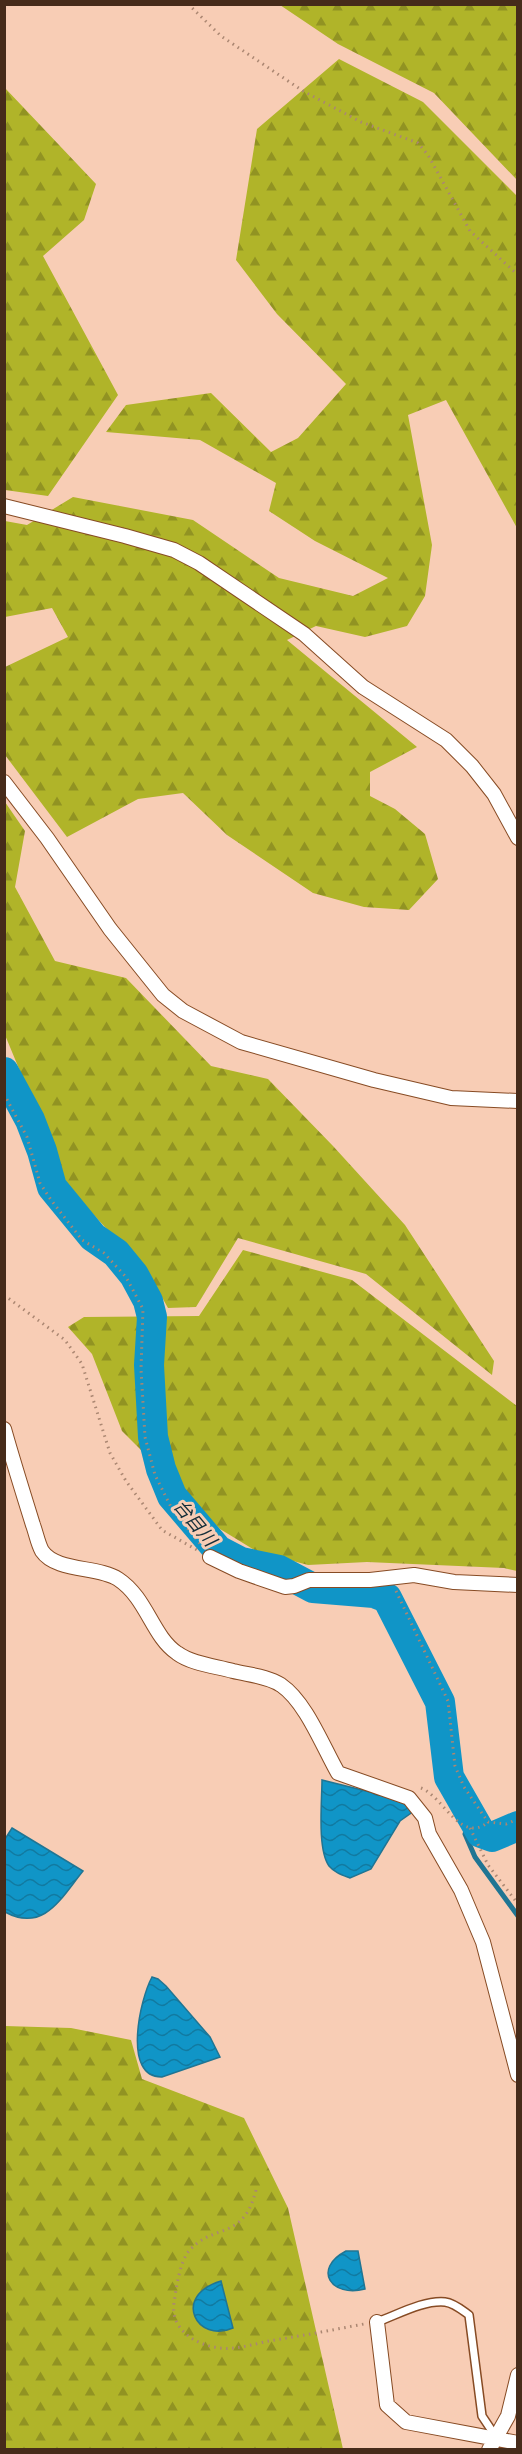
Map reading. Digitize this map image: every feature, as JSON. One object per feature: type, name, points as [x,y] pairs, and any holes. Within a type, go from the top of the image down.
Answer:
[{"type":"street","points":[[4,506],[174,550],[199,563],[304,634],[363,687],[446,740],[494,794],[518,838]]},
{"type":"street","points":[[4,782],[47,838],[110,929],[163,995],[183,1011],[242,1042],[374,1080],[451,1098],[518,1101]]},
{"type":"street","points":[[4,1429],[42,1551],[50,1558],[77,1568],[106,1573],[117,1578],[137,1595],[168,1646],[177,1654],[280,1684],[299,1703],[338,1773],[397,1792],[409,1798],[418,1807],[425,1818],[437,1851],[461,1890],[483,1942],[518,2075]]},
{"type":"street","points":[[210,1557],[239,1571],[285,1587],[309,1580],[370,1580],[414,1575],[454,1582],[518,1585]]},
{"type":"street","points":[[377,2322],[387,2404],[406,2422],[493,2444],[518,2443]]},
{"type":"street","points":[[493,2444],[508,2415],[518,2375]]},
{"type":"lane","points":[[377,2322],[427,2304],[444,2302],[452,2304],[469,2315],[482,2416],[493,2444]]},
{"type":"path","points":[[188,4],[221,36],[303,91],[361,122],[418,143],[428,154],[470,231],[518,275]]},
{"type":"path","points":[[4,1094],[27,1137],[40,1183],[45,1191],[82,1240],[104,1253],[126,1277],[143,1309],[141,1369],[145,1437],[155,1475],[172,1509],[210,1557]]},
{"type":"path","points":[[4,1295],[65,1340],[82,1364],[110,1452],[126,1481],[162,1530],[210,1557]]},
{"type":"path","points":[[387,1578],[402,1602],[448,1701],[455,1766],[464,1787],[488,1822]]},
{"type":"path","points":[[518,1819],[506,1824],[488,1822],[482,1826],[469,1827],[488,1865],[518,1904]]},
{"type":"path","points":[[256,2190],[251,2210],[235,2226],[198,2243],[187,2253],[176,2286],[172,2314],[182,2332],[220,2348],[241,2347],[377,2322]]},
{"type":"green space","points":[[280,5],[517,5],[517,180],[434,93],[338,44]]},
{"type":"green space","points":[[339,59],[423,102],[517,196],[517,528],[446,400],[408,415],[432,545],[425,596],[407,626],[365,637],[316,626],[287,640],[417,747],[370,772],[370,796],[395,809],[425,834],[438,879],[409,910],[364,907],[313,893],[227,835],[183,793],[138,799],[67,837],[5,755],[5,667],[68,637],[52,608],[5,617],[5,521],[27,525],[73,497],[193,520],[279,578],[353,596],[388,578],[315,541],[269,511],[276,483],[200,440],[106,432],[126,405],[211,393],[271,452],[298,438],[346,384],[277,314],[236,260],[257,129]]},
{"type":"green space","points":[[5,88],[96,184],[84,220],[43,256],[118,395],[48,496],[5,490]]},
{"type":"green space","points":[[5,802],[25,831],[15,887],[55,961],[126,978],[211,1066],[268,1079],[405,1225],[494,1361],[492,1375],[366,1274],[238,1238],[196,1307],[168,1308],[144,1265],[116,1239],[68,1187],[5,1035]]},
{"type":"green space","points":[[243,1250],[352,1280],[517,1406],[517,1571],[504,1568],[367,1562],[308,1565],[256,1551],[220,1529],[122,1431],[92,1354],[68,1327],[84,1317],[199,1316]]},
{"type":"green space","points":[[5,2026],[71,2028],[131,2040],[142,2079],[244,2118],[288,2208],[343,2449],[5,2450]]},
{"type":"water","points":[[322,1780],[398,1799],[414,1811],[400,1821],[371,1869],[350,1878],[339,1874],[329,1866],[325,1858],[321,1812]]},
{"type":"water","points":[[12,1828],[83,1871],[59,1901],[41,1915],[31,1918],[5,1912],[5,1839]]},
{"type":"water","points":[[152,1977],[166,1986],[210,2037],[220,2057],[162,2077],[150,2074],[142,2065],[138,2052],[139,2019]]},
{"type":"water","points":[[346,2251],[358,2251],[365,2289],[353,2291],[343,2289],[335,2286],[330,2280],[328,2273],[330,2266]]},
{"type":"water","points":[[221,2281],[233,2328],[220,2331],[209,2330],[200,2324],[193,2307],[197,2297],[206,2288]]},
{"type":"waterway","name":"台目川","points":[[4,1072],[30,1120],[52,1187],[93,1237],[116,1253],[134,1275],[148,1301],[152,1317],[149,1365],[153,1437],[161,1469],[172,1496],[218,1550],[241,1562],[279,1570],[313,1588],[374,1593],[387,1598],[440,1702],[449,1777],[481,1833],[492,1837],[518,1826]]},
{"type":"waterway","points":[[471,1815],[465,1834],[475,1857],[518,1916]]}]
